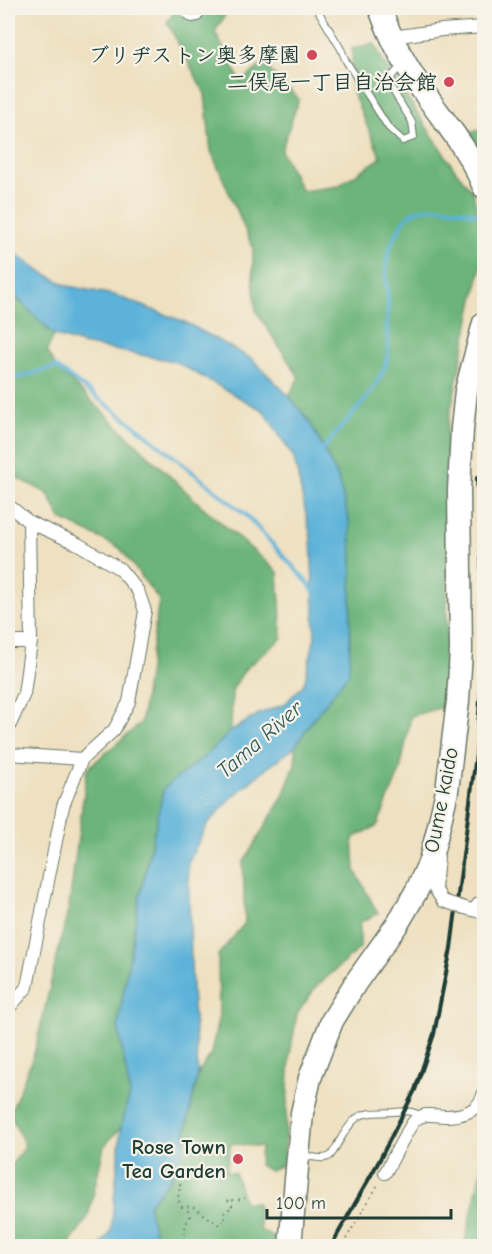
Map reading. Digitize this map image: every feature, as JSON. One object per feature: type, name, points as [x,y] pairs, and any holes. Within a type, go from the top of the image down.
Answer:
[{"type":"highway","points":[[380,8],[404,62],[468,153],[484,187]]},
{"type":"highway","name":"Oume kaido","points":[[290,1246],[302,1113],[310,1078],[332,1021],[356,982],[398,923],[417,890],[430,861],[447,791],[458,701],[461,650],[459,491],[462,429],[466,391],[484,323]]},
{"type":"street","points":[[392,37],[484,27]]},
{"type":"street","points":[[8,505],[29,522],[78,544],[120,569],[138,591],[145,611],[129,702],[114,730],[82,759],[63,806],[27,987],[8,1009]]},
{"type":"street","points":[[8,729],[24,694],[31,642],[29,522]]},
{"type":"street","points":[[8,642],[31,642]]},
{"type":"street","points":[[8,754],[82,759]]},
{"type":"street","points":[[437,834],[438,867],[435,889],[443,901],[484,913]]},
{"type":"street","points":[[385,1173],[416,1119],[428,1114],[448,1116],[472,1111],[479,1105],[484,1092]]},
{"type":"lane","points":[[180,8],[192,19],[198,18],[204,8]]},
{"type":"lane","points":[[315,8],[388,127],[403,141],[414,137],[412,122],[390,86],[392,76],[404,62]]},
{"type":"lane","points":[[468,908],[484,899]]},
{"type":"lane","points":[[298,1154],[323,1158],[330,1156],[349,1124],[358,1116],[376,1112],[404,1111],[416,1112],[422,1116]]},
{"type":"path","points":[[177,1173],[181,1177],[178,1200],[182,1207],[197,1208],[219,1225],[226,1219],[224,1212],[233,1207],[228,1200],[245,1198]]},
{"type":"path","points":[[346,1239],[385,1173]]},
{"type":"path","points":[[182,1246],[186,1224],[190,1216],[187,1207]]},
{"type":"green space","points":[[177,8],[229,8],[215,32],[241,82],[263,64],[299,99],[281,151],[302,191],[338,186],[381,158],[352,91],[352,49],[374,43],[384,63],[453,167],[473,192],[484,245],[447,428],[447,706],[411,716],[400,771],[377,826],[353,838],[355,870],[378,914],[360,922],[360,948],[316,987],[297,1014],[290,1054],[284,1164],[270,1171],[259,1165],[261,1147],[231,1143],[226,1171],[235,1173],[244,1202],[257,1203],[261,1231],[279,1240],[279,1246],[164,1246],[154,1230],[148,1205],[169,1180],[182,1155],[198,1074],[211,1054],[219,1015],[218,955],[245,923],[243,863],[282,798],[295,765],[296,751],[294,748],[310,723],[349,673],[352,556],[349,521],[338,478],[311,424],[289,396],[299,377],[256,311],[253,248],[211,151],[205,94],[167,22]]},
{"type":"green space","points":[[484,129],[484,157],[469,132]]},
{"type":"green space","points":[[8,289],[54,335],[47,351],[56,367],[196,501],[278,572],[282,638],[245,669],[232,690],[231,731],[209,753],[164,788],[139,901],[118,1026],[130,1093],[121,1128],[104,1146],[88,1217],[66,1246],[8,1246],[8,1170],[25,1146],[10,1114],[34,1054],[69,906],[87,769],[141,723],[159,600],[120,548],[61,519],[47,493],[8,473]]},
{"type":"green space","points":[[484,1158],[484,1246],[464,1246]]},
{"type":"water","name":"Tama River","points":[[8,248],[38,270],[68,286],[114,295],[187,323],[252,359],[289,396],[311,424],[338,478],[349,521],[352,556],[349,673],[310,723],[294,748],[230,799],[207,825],[188,863],[192,990],[198,1074],[182,1155],[169,1180],[148,1205],[154,1230],[164,1246],[100,1246],[111,1232],[121,1128],[130,1093],[118,1026],[139,901],[164,788],[209,753],[231,731],[259,714],[285,704],[304,684],[315,637],[311,538],[294,458],[264,411],[174,361],[82,344],[54,335],[8,289]]},
{"type":"waterway","points":[[320,453],[367,397],[387,360],[386,273],[388,254],[404,220],[409,215],[425,208],[456,209],[484,216]]},
{"type":"waterway","points":[[8,380],[56,367],[137,427],[246,515],[309,584],[316,596]]},
{"type":"railway","points":[[331,1246],[379,1161],[415,1090],[434,1034],[451,948],[476,755],[484,647],[477,478]]},
{"type":"place","name":"ブリヂストン奥多摩園","points":[[312,55]]},
{"type":"place","name":"二俣尾一丁目自治会館","points":[[449,82]]},
{"type":"place","name":"Rose Town Tea Garden","points":[[238,1159]]}]
